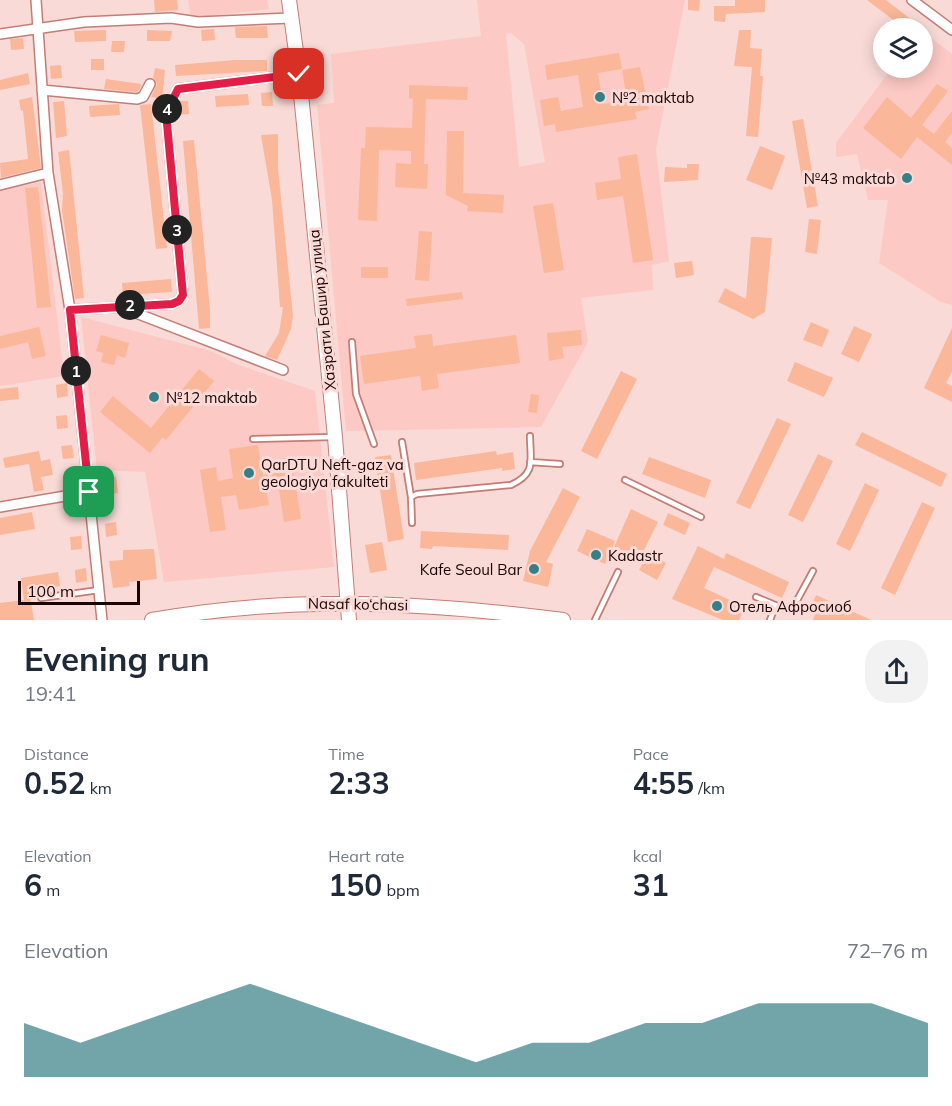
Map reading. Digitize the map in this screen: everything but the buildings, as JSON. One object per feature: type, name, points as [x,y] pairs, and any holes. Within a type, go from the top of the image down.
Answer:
[{"type":"street","points":[[36,0],[48,174],[70,310],[102,620]]},
{"type":"street","name":"Хазрати Башир улица","points":[[289,0],[299,74],[335,436],[349,620]]},
{"type":"street","points":[[912,0],[952,30]]},
{"type":"street","points":[[0,34],[84,22],[171,18],[198,22],[291,18]]},
{"type":"street","points":[[70,310],[172,304],[179,301],[183,295],[166,113],[178,89],[299,74]]},
{"type":"street","points":[[42,90],[137,99],[143,97],[150,84]]},
{"type":"street","points":[[0,185],[48,174]]},
{"type":"street","points":[[119,306],[283,370]]},
{"type":"street","points":[[0,507],[89,492]]},
{"type":"street","name":"Nasaf ko‘chasi","points":[[152,620],[206,610],[348,602],[461,607],[563,620]]},
{"type":"lane","points":[[352,342],[356,394],[374,444]]},
{"type":"lane","points":[[254,440],[335,436]]},
{"type":"lane","points":[[411,497],[511,485],[525,479],[530,470],[530,436]]},
{"type":"lane","points":[[402,442],[411,497],[412,523]]},
{"type":"lane","points":[[530,462],[560,464]]},
{"type":"lane","points":[[625,480],[701,517]]},
{"type":"lane","points":[[756,597],[775,607],[785,609],[795,604],[813,571]]},
{"type":"lane","points":[[594,620],[618,572]]},
{"type":"lane","points":[[41,598],[99,590]]},
{"type":"lane","points":[[770,620],[775,607]]},
{"type":"shaded area","points":[[188,0],[267,0],[269,9],[191,18]]},
{"type":"shaded area","points":[[477,0],[685,0],[656,149],[669,261],[652,265],[653,290],[581,298],[588,342],[541,427],[346,431],[317,105],[334,103],[331,54],[481,36]],"holes":[[[511,33],[524,44],[545,162],[519,167],[506,34]]]},
{"type":"shaded area","name":"№43 maktab","points":[[933,40],[952,54],[952,305],[941,302],[879,263],[888,200],[868,200],[857,154],[836,157],[836,143],[885,78],[933,78]]},
{"type":"shaded area","points":[[41,182],[64,376],[0,386],[0,190]]},
{"type":"shaded area","name":"QarDTU Neft-gaz va geologiya fakulteti","points":[[81,317],[211,351],[236,364],[315,391],[334,567],[164,582],[145,472],[97,470]]},
{"type":"place","name":"№2 maktab","points":[[600,97]]},
{"type":"place","name":"№43 maktab","points":[[907,178]]},
{"type":"place","name":"№12 maktab","points":[[154,397]]},
{"type":"place","name":"QarDTU Neft-gaz va geologiya fakulteti","points":[[249,473]]},
{"type":"place","name":"Kadastr","points":[[596,555]]},
{"type":"place","name":"Kafe Seoul Bar","points":[[534,569]]},
{"type":"place","name":"Отель Афросиоб","points":[[717,606]]},
{"type":"route","points":[[89,492],[70,310],[172,304],[179,301],[183,295],[166,113],[170,100],[178,89],[299,74]]}]
